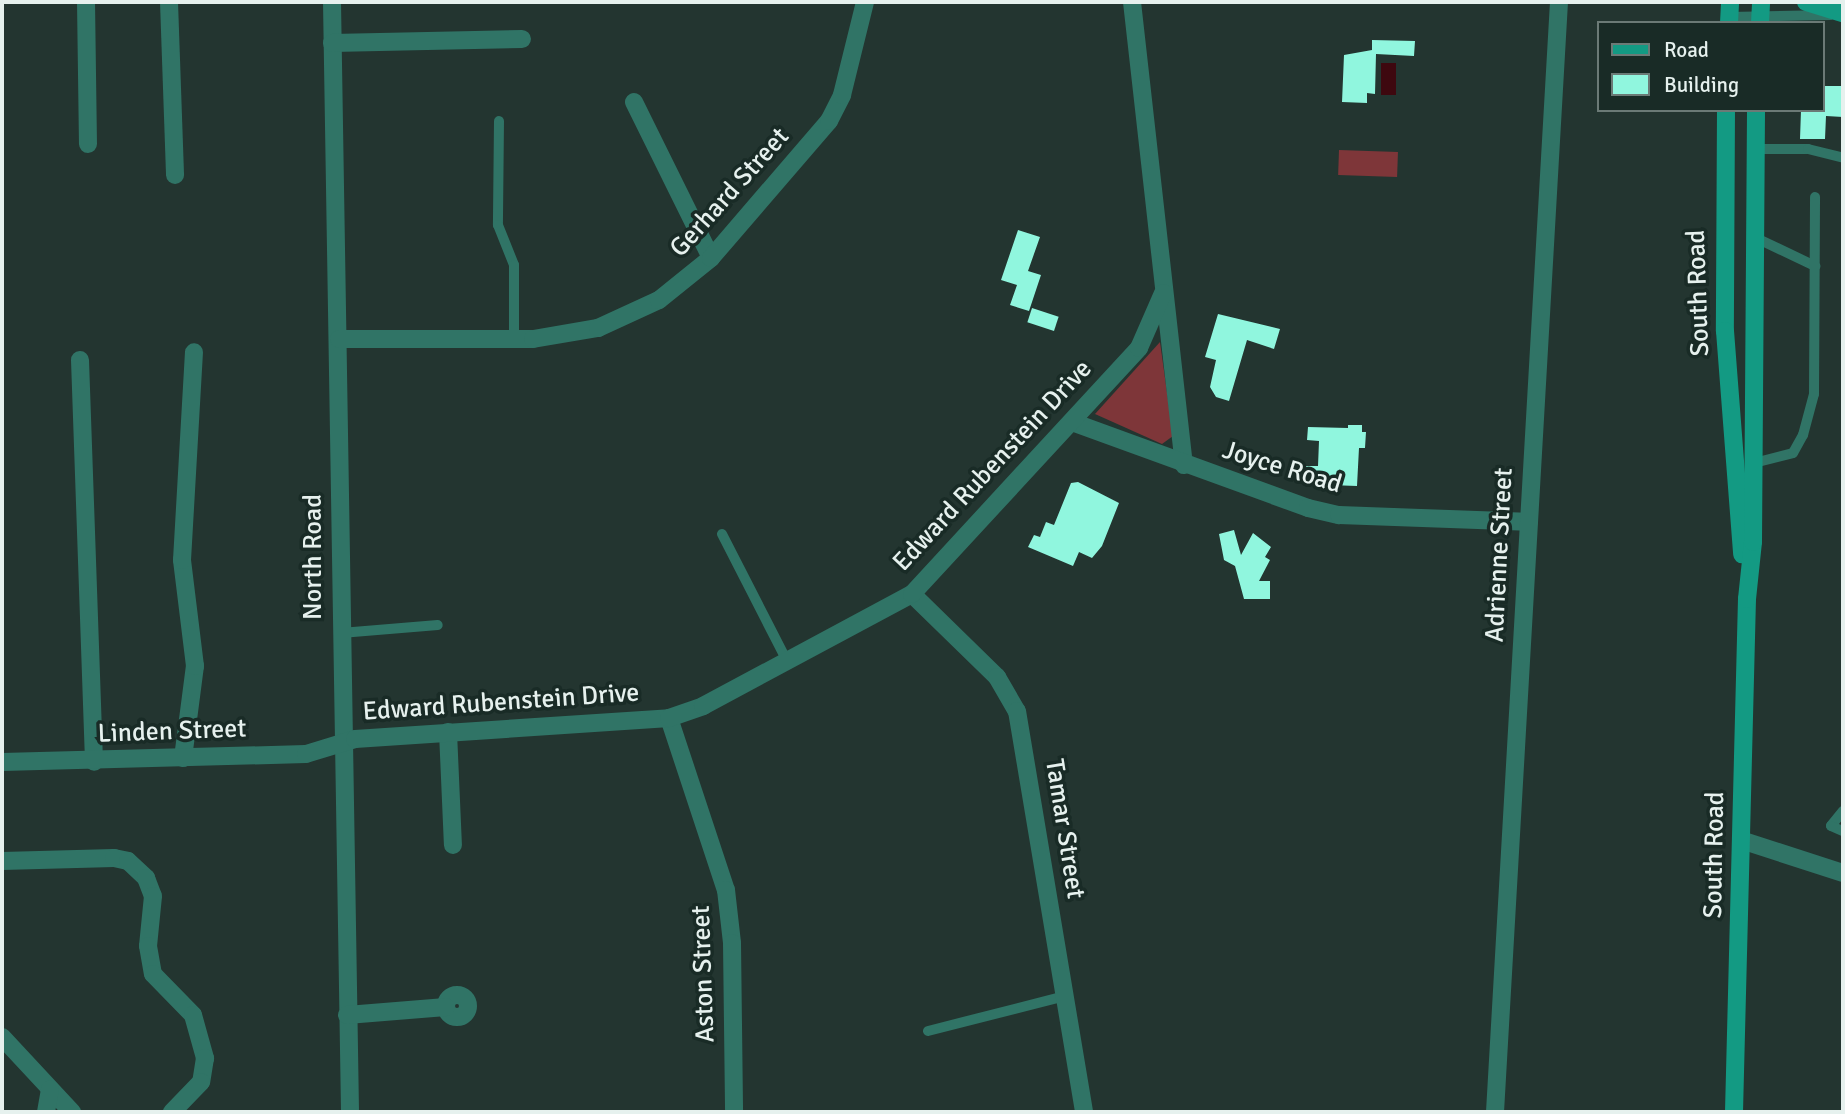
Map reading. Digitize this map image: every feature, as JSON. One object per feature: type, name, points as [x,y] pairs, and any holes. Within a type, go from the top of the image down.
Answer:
[{"type":"street","points":[[86,2],[88,144]]},
{"type":"street","points":[[169,2],[175,175]]},
{"type":"street","name":"North Road","points":[[332,2],[350,1112]]},
{"type":"street","name":"Gerhard Street","points":[[339,339],[514,339],[570,334],[631,315],[659,300],[711,258],[837,109],[865,2]]},
{"type":"street","name":"Edward Rubenstein Drive","points":[[1132,2],[1184,464]]},
{"type":"street","name":"Adrienne Street","points":[[1495,1112],[1559,2]]},
{"type":"street","points":[[1805,2],[1843,14]]},
{"type":"street","points":[[332,43],[522,39]]},
{"type":"street","points":[[634,102],[711,258]]},
{"type":"street","name":"South Road","points":[[1726,112],[1725,331],[1747,600]]},
{"type":"street","name":"South Road","points":[[1734,1112],[1747,600],[1754,463],[1756,112]]},
{"type":"street","name":"Edward Rubenstein Drive","points":[[342,743],[448,732],[669,718],[703,706],[912,594],[1139,348],[1163,293]]},
{"type":"street","points":[[183,758],[195,666],[182,560],[194,352]]},
{"type":"street","points":[[80,360],[94,762]]},
{"type":"street","name":"Joyce Road","points":[[1072,422],[1267,496],[1339,515],[1529,522]]},
{"type":"street","name":"Tamar Street","points":[[912,594],[997,677],[1017,711],[1084,1112]]},
{"type":"street","name":"Aston Street","points":[[669,718],[730,911],[734,1112]]},
{"type":"street","points":[[448,732],[453,845]]},
{"type":"street","name":"Linden Street","points":[[2,762],[94,762],[306,754],[342,743]]},
{"type":"street","points":[[1741,839],[1843,873]]},
{"type":"street","points":[[2,861],[114,858],[128,861],[146,878],[153,896],[148,946],[153,974],[193,1015],[205,1058],[201,1082],[172,1112]]},
{"type":"street","points":[[347,1015],[446,1007]]},
{"type":"street","points":[[2,1037],[72,1112]]},
{"type":"street","points":[[46,1112],[50,1089]]},
{"type":"lane","points":[[1729,14],[1843,14]]},
{"type":"lane","points":[[499,121],[498,225],[514,265],[514,339]]},
{"type":"lane","points":[[1754,149],[1822,150],[1843,158]]},
{"type":"lane","points":[[1754,463],[1793,453],[1804,435],[1817,378],[1815,197]]},
{"type":"lane","points":[[1754,237],[1815,266]]},
{"type":"lane","points":[[722,534],[787,662]]},
{"type":"lane","points":[[341,634],[438,625]]},
{"type":"lane","points":[[1843,811],[1831,826],[1843,831]]},
{"type":"lane","points":[[928,1031],[1065,996]]},
{"type":"shaded area","points":[[1381,63],[1396,63],[1396,95],[1381,95]]},
{"type":"shaded area","points":[[1339,150],[1398,152],[1397,177],[1338,175]]},
{"type":"shaded area","points":[[1160,342],[1173,436],[1162,444],[1095,414]]},
{"type":"building","points":[[1372,40],[1415,41],[1414,56],[1376,54],[1375,94],[1367,93],[1367,103],[1342,102],[1344,55],[1372,50]]},
{"type":"building","points":[[1824,86],[1843,86],[1843,117],[1826,116],[1825,139],[1800,139],[1801,112],[1824,112]]},
{"type":"building","points":[[1018,230],[1040,237],[1028,271],[1041,275],[1029,311],[1010,305],[1017,285],[1001,280]]},
{"type":"building","points":[[1032,308],[1059,317],[1054,331],[1027,322]]},
{"type":"building","points":[[1218,314],[1280,329],[1274,349],[1247,340],[1229,401],[1216,397],[1210,387],[1216,360],[1205,357]]},
{"type":"building","points":[[1348,425],[1362,425],[1362,432],[1366,432],[1365,448],[1359,448],[1357,486],[1302,484],[1303,466],[1318,466],[1319,441],[1307,440],[1308,427],[1348,428]]},
{"type":"building","points":[[1078,482],[1119,503],[1102,546],[1092,558],[1079,552],[1073,566],[1028,547],[1034,535],[1040,537],[1046,522],[1054,525],[1071,483]]},
{"type":"building","points":[[1234,530],[1241,555],[1253,533],[1271,547],[1265,557],[1270,560],[1259,581],[1270,581],[1270,599],[1244,599],[1235,566],[1224,560],[1219,534]]}]
